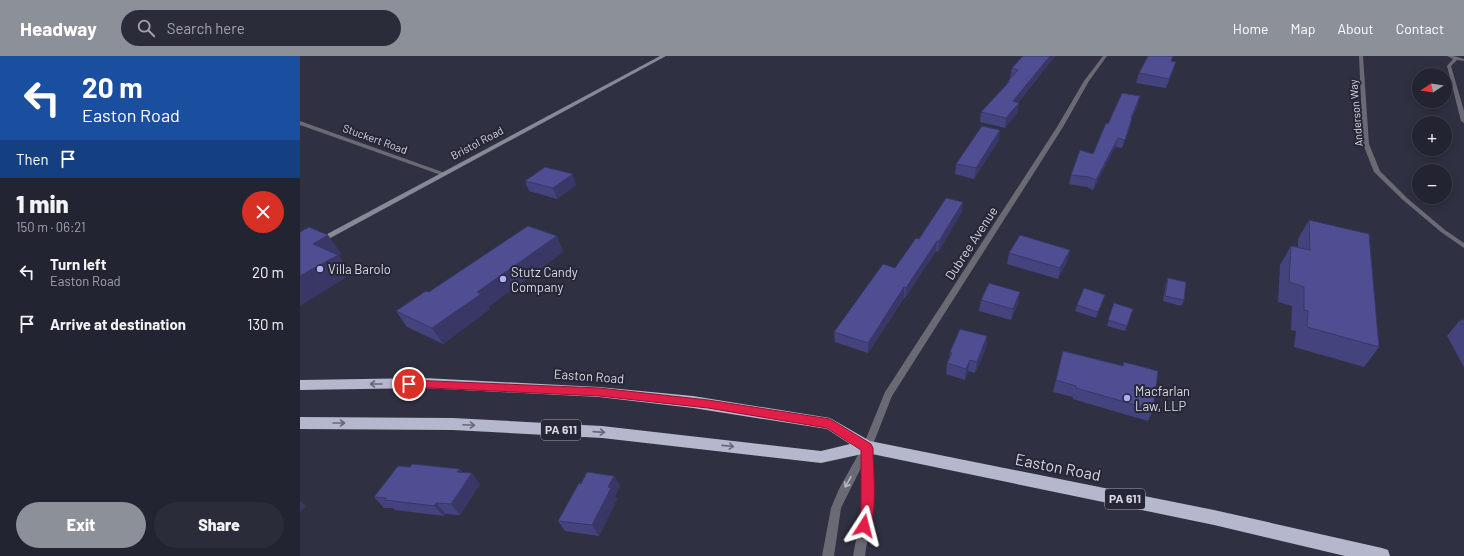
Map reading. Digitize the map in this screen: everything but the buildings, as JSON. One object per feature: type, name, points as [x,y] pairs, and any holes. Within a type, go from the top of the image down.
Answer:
[{"type":"highway","name":"Easton Road","points":[[300,385],[424,383],[475,385],[599,392],[685,401],[830,424],[867,448],[1190,512],[1254,526],[1315,542],[1382,556]]},
{"type":"highway","name":"Easton Road","points":[[300,423],[453,424],[602,432],[821,457],[867,448]]},
{"type":"main road","name":"Bristol Road","points":[[317,242],[664,56]]},
{"type":"street","name":"Dubree Avenue","points":[[867,448],[888,395],[1052,140],[1087,81],[1104,56]]},
{"type":"street","name":"Anderson Way","points":[[1361,56],[1366,144],[1377,172],[1405,199],[1443,231],[1464,246]]},
{"type":"street","points":[[1449,56],[1464,60]]},
{"type":"street","points":[[1456,58],[1449,66],[1464,121]]},
{"type":"street","name":"Stuckert Road","points":[[300,123],[443,174]]},
{"type":"street","points":[[828,556],[836,508],[867,448]]},
{"type":"street","points":[[860,556],[867,508],[867,448]]},
{"type":"place","name":"Villa Barolo","points":[[320,269]]},
{"type":"place","name":"Stutz Candy Company","points":[[503,279]]},
{"type":"place","name":"Macfarlan Law, LLP","points":[[1127,398]]},
{"type":"route","points":[[409,384],[424,383],[475,385],[599,392],[708,404],[830,424],[867,448],[868,493],[864,526]]}]
